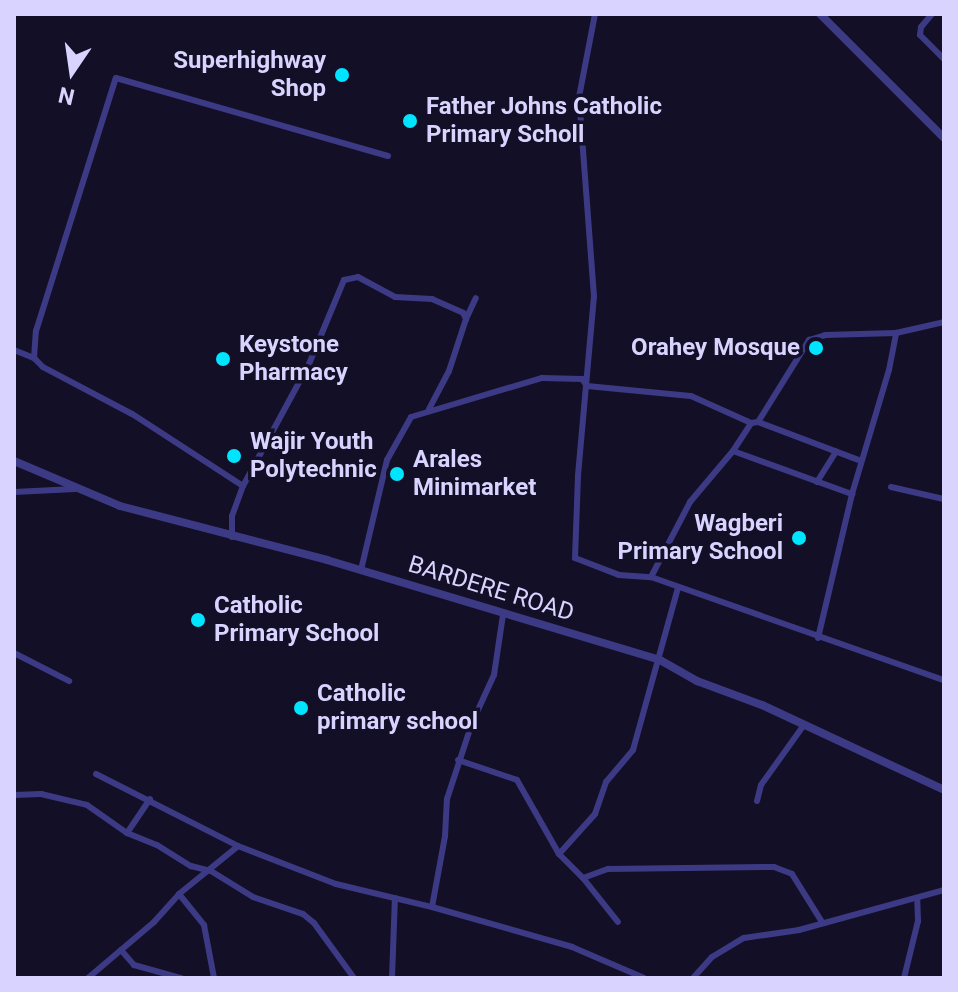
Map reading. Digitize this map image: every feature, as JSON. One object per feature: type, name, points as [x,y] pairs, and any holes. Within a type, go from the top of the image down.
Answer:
[{"type":"street","points":[[595,14],[578,115],[588,177],[594,296],[573,552],[575,558],[619,575],[651,577],[944,680]]},
{"type":"street","points":[[820,14],[944,138]]},
{"type":"street","points":[[932,14],[921,27],[920,35],[944,59]]},
{"type":"street","points":[[34,358],[36,331],[116,78],[388,156]]},
{"type":"street","points":[[232,537],[232,516],[243,486],[309,364],[344,280],[358,277],[395,297],[432,299],[463,313],[466,319]]},
{"type":"street","points":[[429,409],[449,371],[476,298]]},
{"type":"street","points":[[651,577],[690,502],[733,451],[809,340],[825,335],[896,333],[944,322]]},
{"type":"street","points":[[818,638],[852,494],[896,333]]},
{"type":"street","points":[[14,350],[34,358],[43,367],[132,414],[243,486]]},
{"type":"street","points":[[361,570],[369,525],[397,437],[411,417],[429,409],[484,397],[542,378],[582,379],[587,386],[691,396],[861,461]]},
{"type":"street","points":[[733,451],[852,494]]},
{"type":"street","points":[[817,482],[836,452]]},
{"type":"street","name":"BARDERE ROAD","points":[[14,461],[120,506],[361,570],[660,660],[697,681],[804,725],[944,790]]},
{"type":"street","points":[[891,487],[944,499]]},
{"type":"street","points":[[14,492],[75,489]]},
{"type":"street","points":[[559,854],[589,822],[606,782],[629,757],[660,660],[678,588]]},
{"type":"street","points":[[432,907],[445,836],[445,811],[458,760],[494,675],[503,615]]},
{"type":"street","points":[[14,653],[69,681]]},
{"type":"street","points":[[757,801],[761,785],[804,725]]},
{"type":"street","points":[[458,760],[517,780],[559,854],[618,922]]},
{"type":"street","points":[[96,774],[238,846],[336,884],[432,907],[572,947],[644,978]]},
{"type":"street","points":[[14,795],[41,794],[87,805],[127,833],[157,845],[191,866],[211,871],[253,897],[303,914],[314,923],[354,978]]},
{"type":"street","points":[[127,833],[150,799]]},
{"type":"street","points":[[88,978],[179,894],[238,846]]},
{"type":"street","points":[[583,878],[608,869],[621,872],[700,866],[774,867],[792,874],[822,922]]},
{"type":"street","points":[[693,978],[712,957],[737,940],[822,922],[944,890]]},
{"type":"street","points":[[179,894],[204,925],[214,978]]},
{"type":"street","points":[[392,978],[395,898]]},
{"type":"street","points":[[904,978],[918,921],[917,898]]},
{"type":"street","points":[[121,950],[134,965],[158,976],[181,978]]},
{"type":"place","name":"Superhighway Shop","points":[[342,75]]},
{"type":"place","name":"Father Johns Catholic Primary Scholl","points":[[410,121]]},
{"type":"place","name":"Orahey Mosque","points":[[816,348]]},
{"type":"place","name":"Keystone Pharmacy","points":[[223,359]]},
{"type":"place","name":"Wajir Youth Polytechnic","points":[[234,456]]},
{"type":"place","name":"Arales Minimarket","points":[[397,474]]},
{"type":"place","name":"Wagberi Primary School","points":[[799,538]]},
{"type":"place","name":"Catholic Primary School","points":[[198,620]]},
{"type":"place","name":"Catholic primary school","points":[[301,708]]}]
